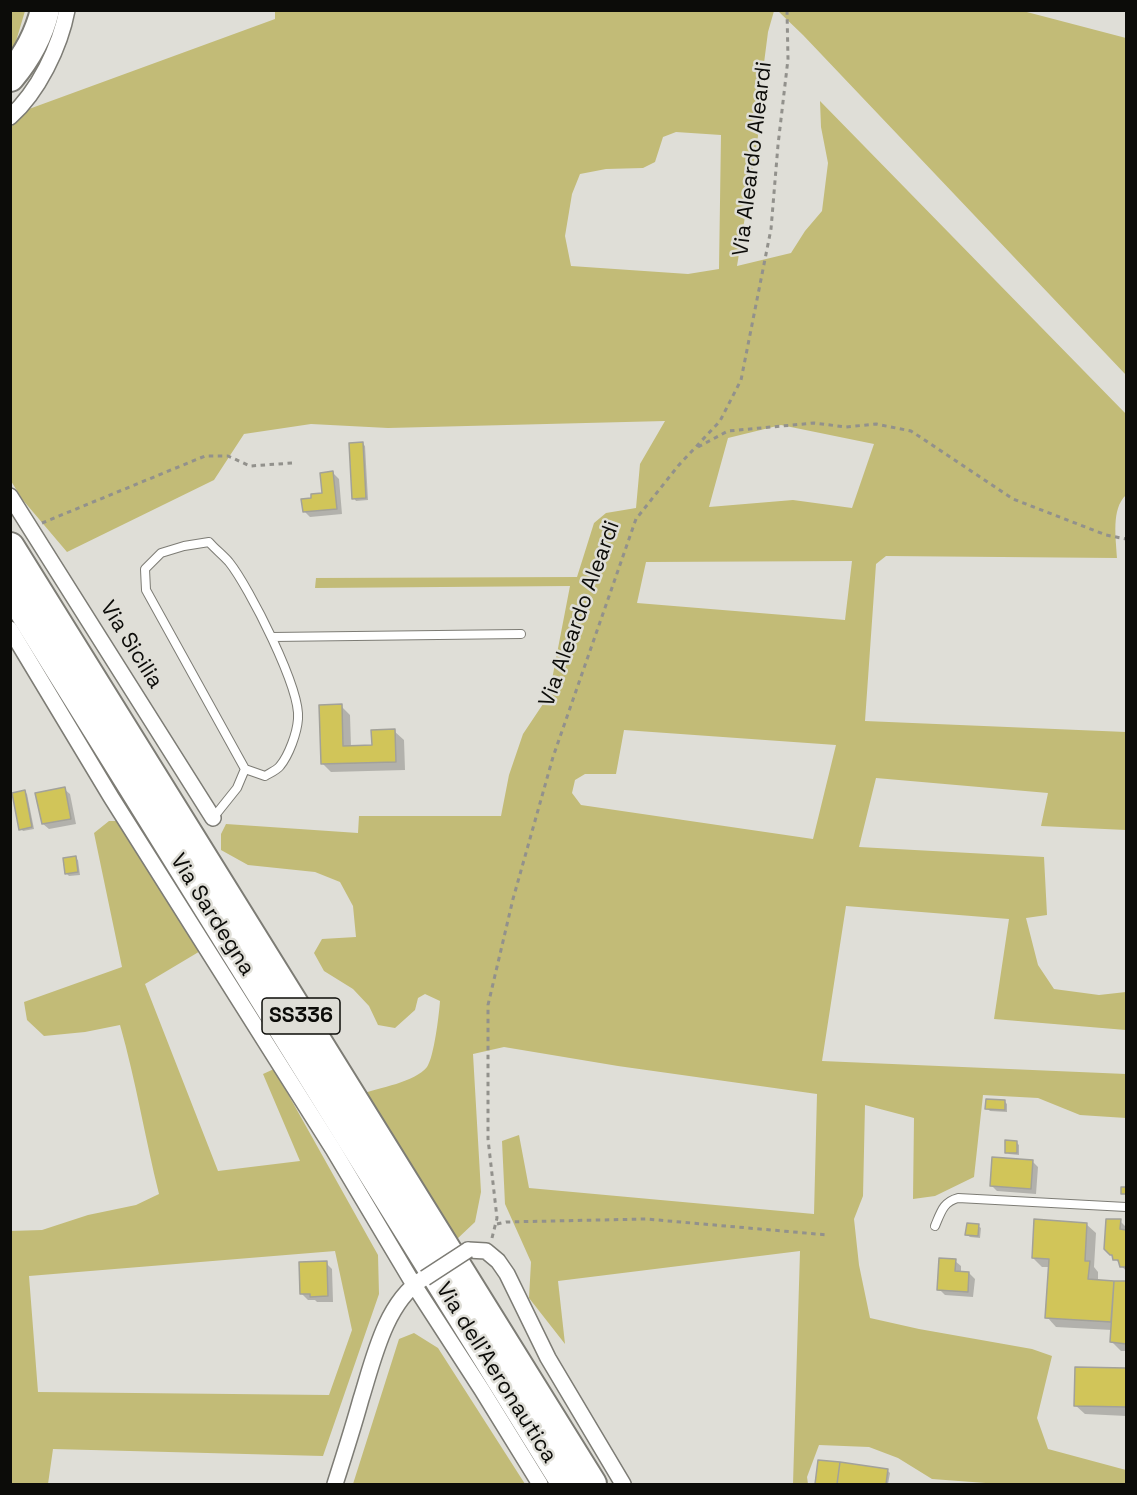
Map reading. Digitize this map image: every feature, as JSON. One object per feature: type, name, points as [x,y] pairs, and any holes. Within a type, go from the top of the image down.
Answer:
[{"type":"highway","points":[[10,77],[27,55],[45,10]]},
{"type":"highway","name":"SS336","points":[[21,537],[592,1485]]},
{"type":"highway","name":"SS336","points":[[10,590],[566,1485]]},
{"type":"street","points":[[10,117],[36,88],[53,52],[67,10]]},
{"type":"street","name":"Via Sicilia","points":[[10,496],[21,537],[213,818]]},
{"type":"street","name":"Via Sardegna","points":[[10,629],[111,797],[419,1282]]},
{"type":"street","points":[[335,1485],[381,1336],[399,1304],[419,1282],[468,1250],[486,1251],[503,1268],[566,1390],[623,1485]]},
{"type":"street","name":"Via dell'Aeronautica","points":[[419,1282],[540,1485]]},
{"type":"lane","points":[[209,542],[229,561],[272,637],[295,693],[298,719],[291,745],[280,768],[265,776],[245,770],[146,590],[145,569],[161,553],[209,542]]},
{"type":"lane","points":[[272,637],[520,634]]},
{"type":"lane","points":[[213,818],[237,788],[245,770]]},
{"type":"lane","points":[[935,1226],[942,1208],[948,1201],[958,1198],[1126,1207]]},
{"type":"path","name":"Via Aleardo Aleardi","points":[[787,10],[788,59],[771,229],[741,380],[720,421],[636,519],[553,757],[513,899],[488,1005],[488,1139],[497,1224],[646,1219],[828,1235]]},
{"type":"path","points":[[694,449],[728,431],[814,423],[846,427],[876,424],[911,431],[1013,500],[1106,535],[1126,539]]},
{"type":"path","points":[[21,537],[205,456],[228,456],[250,466],[292,463]]},
{"type":"shaded area","points":[[11,11],[25,11],[11,52]]},
{"type":"shaded area","points":[[275,11],[774,11],[768,32],[760,94],[758,136],[737,266],[791,253],[805,231],[822,211],[828,163],[821,127],[820,101],[1126,414],[1126,495],[1121,501],[1116,516],[1117,558],[886,556],[876,564],[865,721],[1126,732],[1126,830],[1041,826],[1048,793],[876,778],[859,847],[1044,857],[1047,915],[1026,918],[1038,965],[1054,989],[1099,995],[1126,992],[1126,1030],[994,1019],[1009,919],[846,906],[822,1061],[1126,1074],[1126,1118],[1080,1115],[1038,1098],[983,1095],[974,1177],[935,1196],[913,1199],[914,1118],[865,1105],[863,1196],[854,1219],[859,1265],[870,1318],[1032,1349],[1052,1356],[1037,1418],[1048,1449],[1126,1470],[1126,1484],[999,1484],[932,1479],[898,1458],[869,1447],[819,1445],[807,1477],[808,1484],[793,1484],[800,1251],[558,1281],[565,1344],[529,1298],[531,1262],[505,1204],[502,1141],[519,1135],[529,1188],[814,1214],[817,1094],[618,1066],[504,1047],[473,1054],[481,1192],[475,1222],[456,1240],[361,1094],[406,1081],[427,1067],[434,1045],[440,1001],[425,994],[418,998],[415,1010],[395,1028],[378,1025],[369,1006],[353,989],[324,971],[314,953],[322,939],[356,937],[353,906],[340,882],[315,872],[248,865],[221,850],[221,834],[226,824],[358,833],[359,816],[501,816],[509,775],[523,734],[549,695],[570,586],[315,588],[316,578],[577,577],[594,523],[606,513],[636,508],[640,464],[665,421],[388,428],[311,424],[244,434],[214,480],[67,552],[22,499],[11,481],[11,127],[29,109],[275,19]],"holes":[[[676,132],[721,135],[719,269],[688,274],[571,266],[565,236],[572,194],[580,174],[606,169],[643,168],[655,162],[663,137]],[[781,425],[874,444],[852,508],[793,500],[709,507],[728,438]],[[852,561],[845,620],[637,603],[646,562]],[[624,730],[836,745],[813,839],[581,805],[572,793],[575,780],[585,774],[616,774]]]},
{"type":"shaded area","points":[[778,11],[1023,11],[1126,38],[1126,375],[803,35]]},
{"type":"shaded area","points":[[109,821],[128,821],[207,947],[145,984],[218,1171],[300,1161],[263,1074],[274,1069],[378,1255],[379,1294],[323,1456],[53,1449],[48,1484],[11,1484],[10,1231],[42,1230],[88,1215],[136,1205],[159,1194],[120,1025],[85,1032],[44,1036],[27,1020],[24,1002],[122,967],[94,833]],"holes":[[[335,1251],[352,1330],[329,1395],[38,1392],[29,1276]]]},
{"type":"shaded area","points":[[414,1333],[438,1348],[525,1484],[353,1484],[399,1339]]},
{"type":"building","points":[[363,442],[366,498],[352,499],[349,443]]},
{"type":"building","points":[[333,471],[337,509],[303,512],[301,499],[311,498],[311,494],[322,493],[320,473]]},
{"type":"building","points":[[342,704],[343,746],[372,745],[371,730],[395,729],[396,762],[321,764],[319,705]]},
{"type":"building","points":[[65,787],[71,819],[42,824],[35,793]]},
{"type":"building","points":[[25,790],[32,827],[19,830],[12,793]]},
{"type":"building","points":[[76,856],[78,872],[65,874],[63,858]]},
{"type":"building","points":[[986,1099],[1005,1100],[1005,1110],[985,1109]]},
{"type":"building","points":[[1005,1140],[1017,1141],[1017,1153],[1005,1153]]},
{"type":"building","points":[[992,1157],[1033,1160],[1031,1189],[990,1186]]},
{"type":"building","points":[[1121,1187],[1126,1187],[1126,1194],[1121,1194]]},
{"type":"building","points":[[1034,1219],[1087,1223],[1085,1261],[1090,1261],[1088,1279],[1114,1281],[1111,1322],[1045,1318],[1049,1259],[1032,1258]]},
{"type":"building","points":[[1106,1219],[1121,1219],[1120,1229],[1126,1230],[1126,1267],[1120,1267],[1118,1260],[1113,1260],[1112,1255],[1104,1249]]},
{"type":"building","points":[[967,1223],[979,1224],[978,1236],[965,1235]]},
{"type":"building","points":[[939,1258],[956,1259],[955,1271],[969,1272],[968,1292],[937,1290]]},
{"type":"building","points":[[327,1261],[328,1296],[310,1297],[310,1294],[300,1294],[299,1262]]},
{"type":"building","points":[[1114,1281],[1126,1281],[1126,1344],[1110,1342]]},
{"type":"building","points":[[1075,1367],[1126,1368],[1126,1407],[1074,1406]]},
{"type":"building","points":[[818,1460],[840,1462],[837,1484],[815,1484]]},
{"type":"building","points":[[840,1462],[888,1469],[886,1484],[837,1484]]}]
